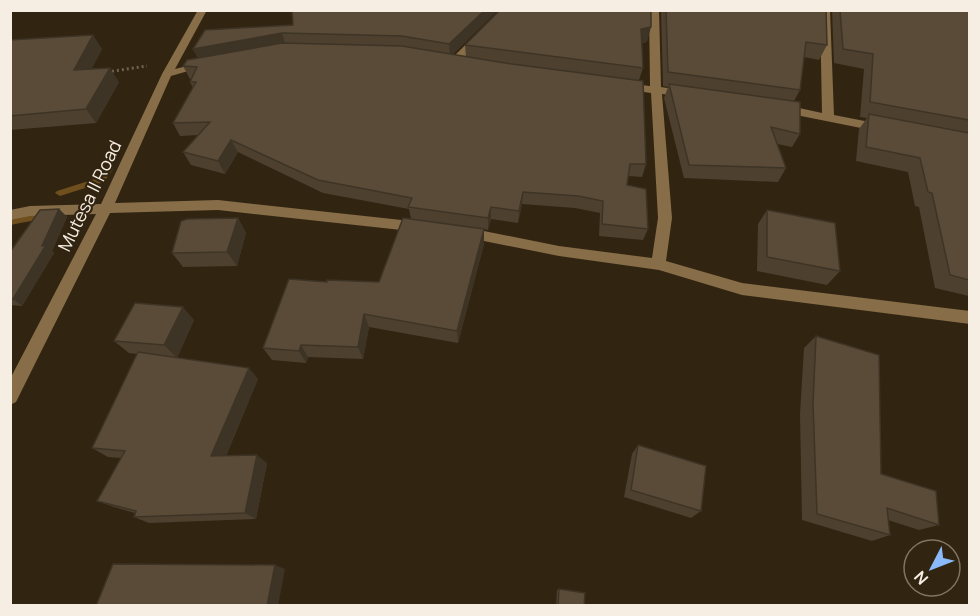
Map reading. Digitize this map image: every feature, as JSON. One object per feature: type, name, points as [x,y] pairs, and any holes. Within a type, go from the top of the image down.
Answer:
[{"type":"street","name":"Mutesa II Road","points":[[10,397],[106,208],[169,69],[203,10]]},
{"type":"street","points":[[454,62],[507,10]]},
{"type":"street","points":[[654,10],[657,128],[665,218],[659,264]]},
{"type":"street","points":[[825,10],[828,118]]},
{"type":"street","points":[[169,69],[212,64]]},
{"type":"street","points":[[611,85],[702,96]]},
{"type":"street","points":[[772,106],[893,130]]},
{"type":"street","points":[[10,215],[30,211],[218,205],[444,230],[559,251],[659,264],[742,289],[969,318]]},
{"type":"path","points":[[103,74],[132,67],[169,69]]},
{"type":"building","points":[[292,10],[485,10],[449,44],[402,36],[282,33],[193,49],[205,30],[293,25]]},
{"type":"building","points":[[500,10],[651,10],[651,27],[641,29],[643,68],[465,45]]},
{"type":"building","points":[[666,10],[826,10],[827,45],[806,42],[800,90],[668,72]]},
{"type":"building","points":[[840,10],[969,10],[969,120],[870,102],[873,54],[843,49]]},
{"type":"building","points":[[93,35],[74,70],[110,68],[86,109],[10,116],[10,40]]},
{"type":"building","points":[[282,43],[402,46],[505,63],[643,81],[646,164],[630,164],[627,185],[646,189],[648,229],[602,224],[603,201],[578,196],[523,192],[519,211],[491,207],[488,218],[408,207],[412,198],[318,180],[231,140],[218,161],[183,152],[210,122],[173,123],[196,82],[190,82],[197,67],[183,66],[187,60]]},
{"type":"building","points":[[669,84],[800,102],[800,134],[771,127],[786,168],[689,165]]},
{"type":"building","points":[[869,114],[969,133],[969,280],[950,275],[932,193],[928,192],[920,158],[866,147]]},
{"type":"building","points":[[59,209],[42,246],[46,245],[13,299],[10,299],[10,252],[40,210]]},
{"type":"building","points":[[767,210],[835,223],[840,271],[767,257]]},
{"type":"building","points":[[238,218],[227,252],[172,253],[181,221]]},
{"type":"building","points":[[403,218],[484,229],[457,331],[364,314],[358,347],[301,345],[299,351],[263,348],[289,279],[379,282]]},
{"type":"building","points":[[135,303],[183,307],[164,345],[114,341]]},
{"type":"building","points":[[816,336],[879,355],[881,474],[936,491],[939,525],[887,508],[890,535],[817,514],[813,404]]},
{"type":"building","points":[[138,352],[249,368],[211,456],[257,455],[245,513],[134,517],[136,511],[97,501],[125,451],[92,448]]},
{"type":"building","points":[[638,445],[706,466],[701,511],[631,490]]},
{"type":"building","points":[[113,564],[275,565],[267,606],[96,606]]},
{"type":"building","points":[[559,589],[585,593],[584,606],[558,606]]},
{"type":"waterway","points":[[60,193],[101,180],[109,169]]},
{"type":"waterway","points":[[10,222],[49,215]]}]
